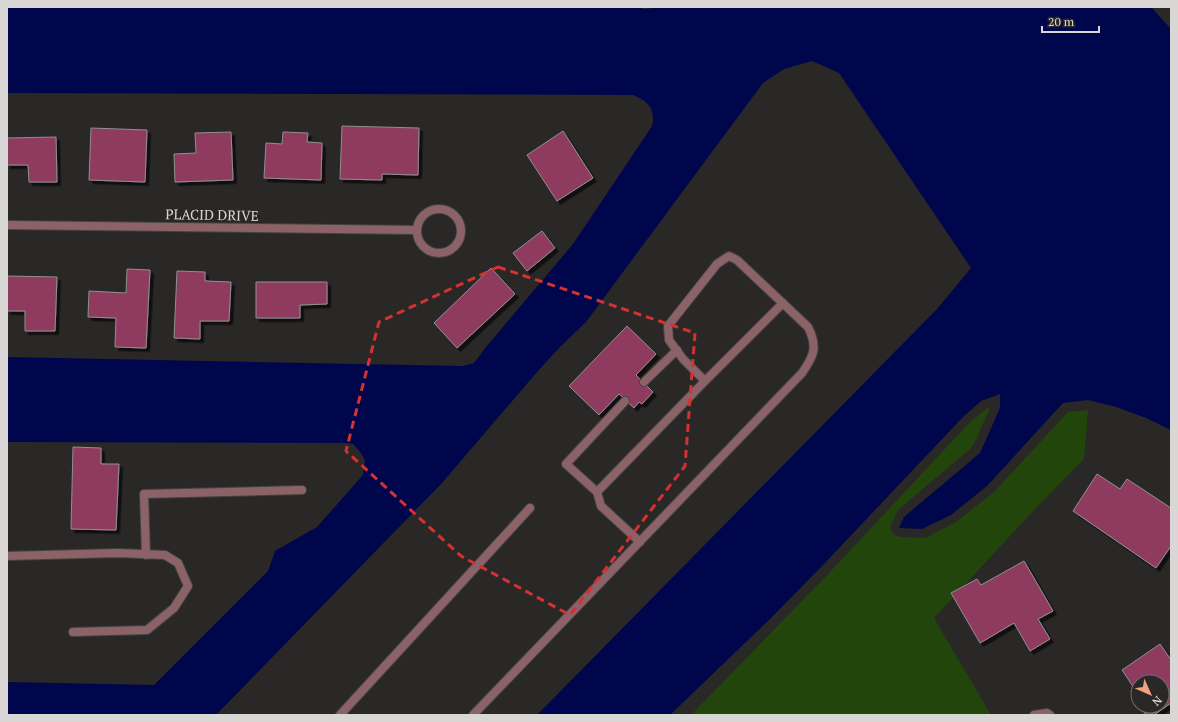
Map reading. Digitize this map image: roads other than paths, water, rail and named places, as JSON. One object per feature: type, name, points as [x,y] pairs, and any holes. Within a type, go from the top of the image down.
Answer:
[{"type":"street","points":[[440,208],[448,210],[458,220],[461,234],[454,246],[448,251],[440,253],[426,249],[417,238],[416,230],[421,217],[427,212],[440,208]]},
{"type":"street","name":"PLACID DRIVE","points":[[7,225],[416,230]]},
{"type":"street","points":[[473,715],[802,373],[810,361],[815,348],[814,337],[808,327],[737,260],[729,256],[717,264],[668,326],[670,340],[683,359],[705,381]]},
{"type":"street","points":[[597,492],[783,303]]},
{"type":"street","points":[[644,382],[677,350]]},
{"type":"street","points":[[625,401],[566,464],[597,492],[601,506],[640,542]]},
{"type":"street","points":[[146,554],[144,494],[302,490]]},
{"type":"street","points":[[340,715],[530,508]]},
{"type":"street","points":[[7,556],[118,553],[146,554],[165,555],[178,563],[188,586],[174,608],[147,630],[73,632]]},
{"type":"street","points":[[1034,715],[1048,713],[1050,715]]}]
